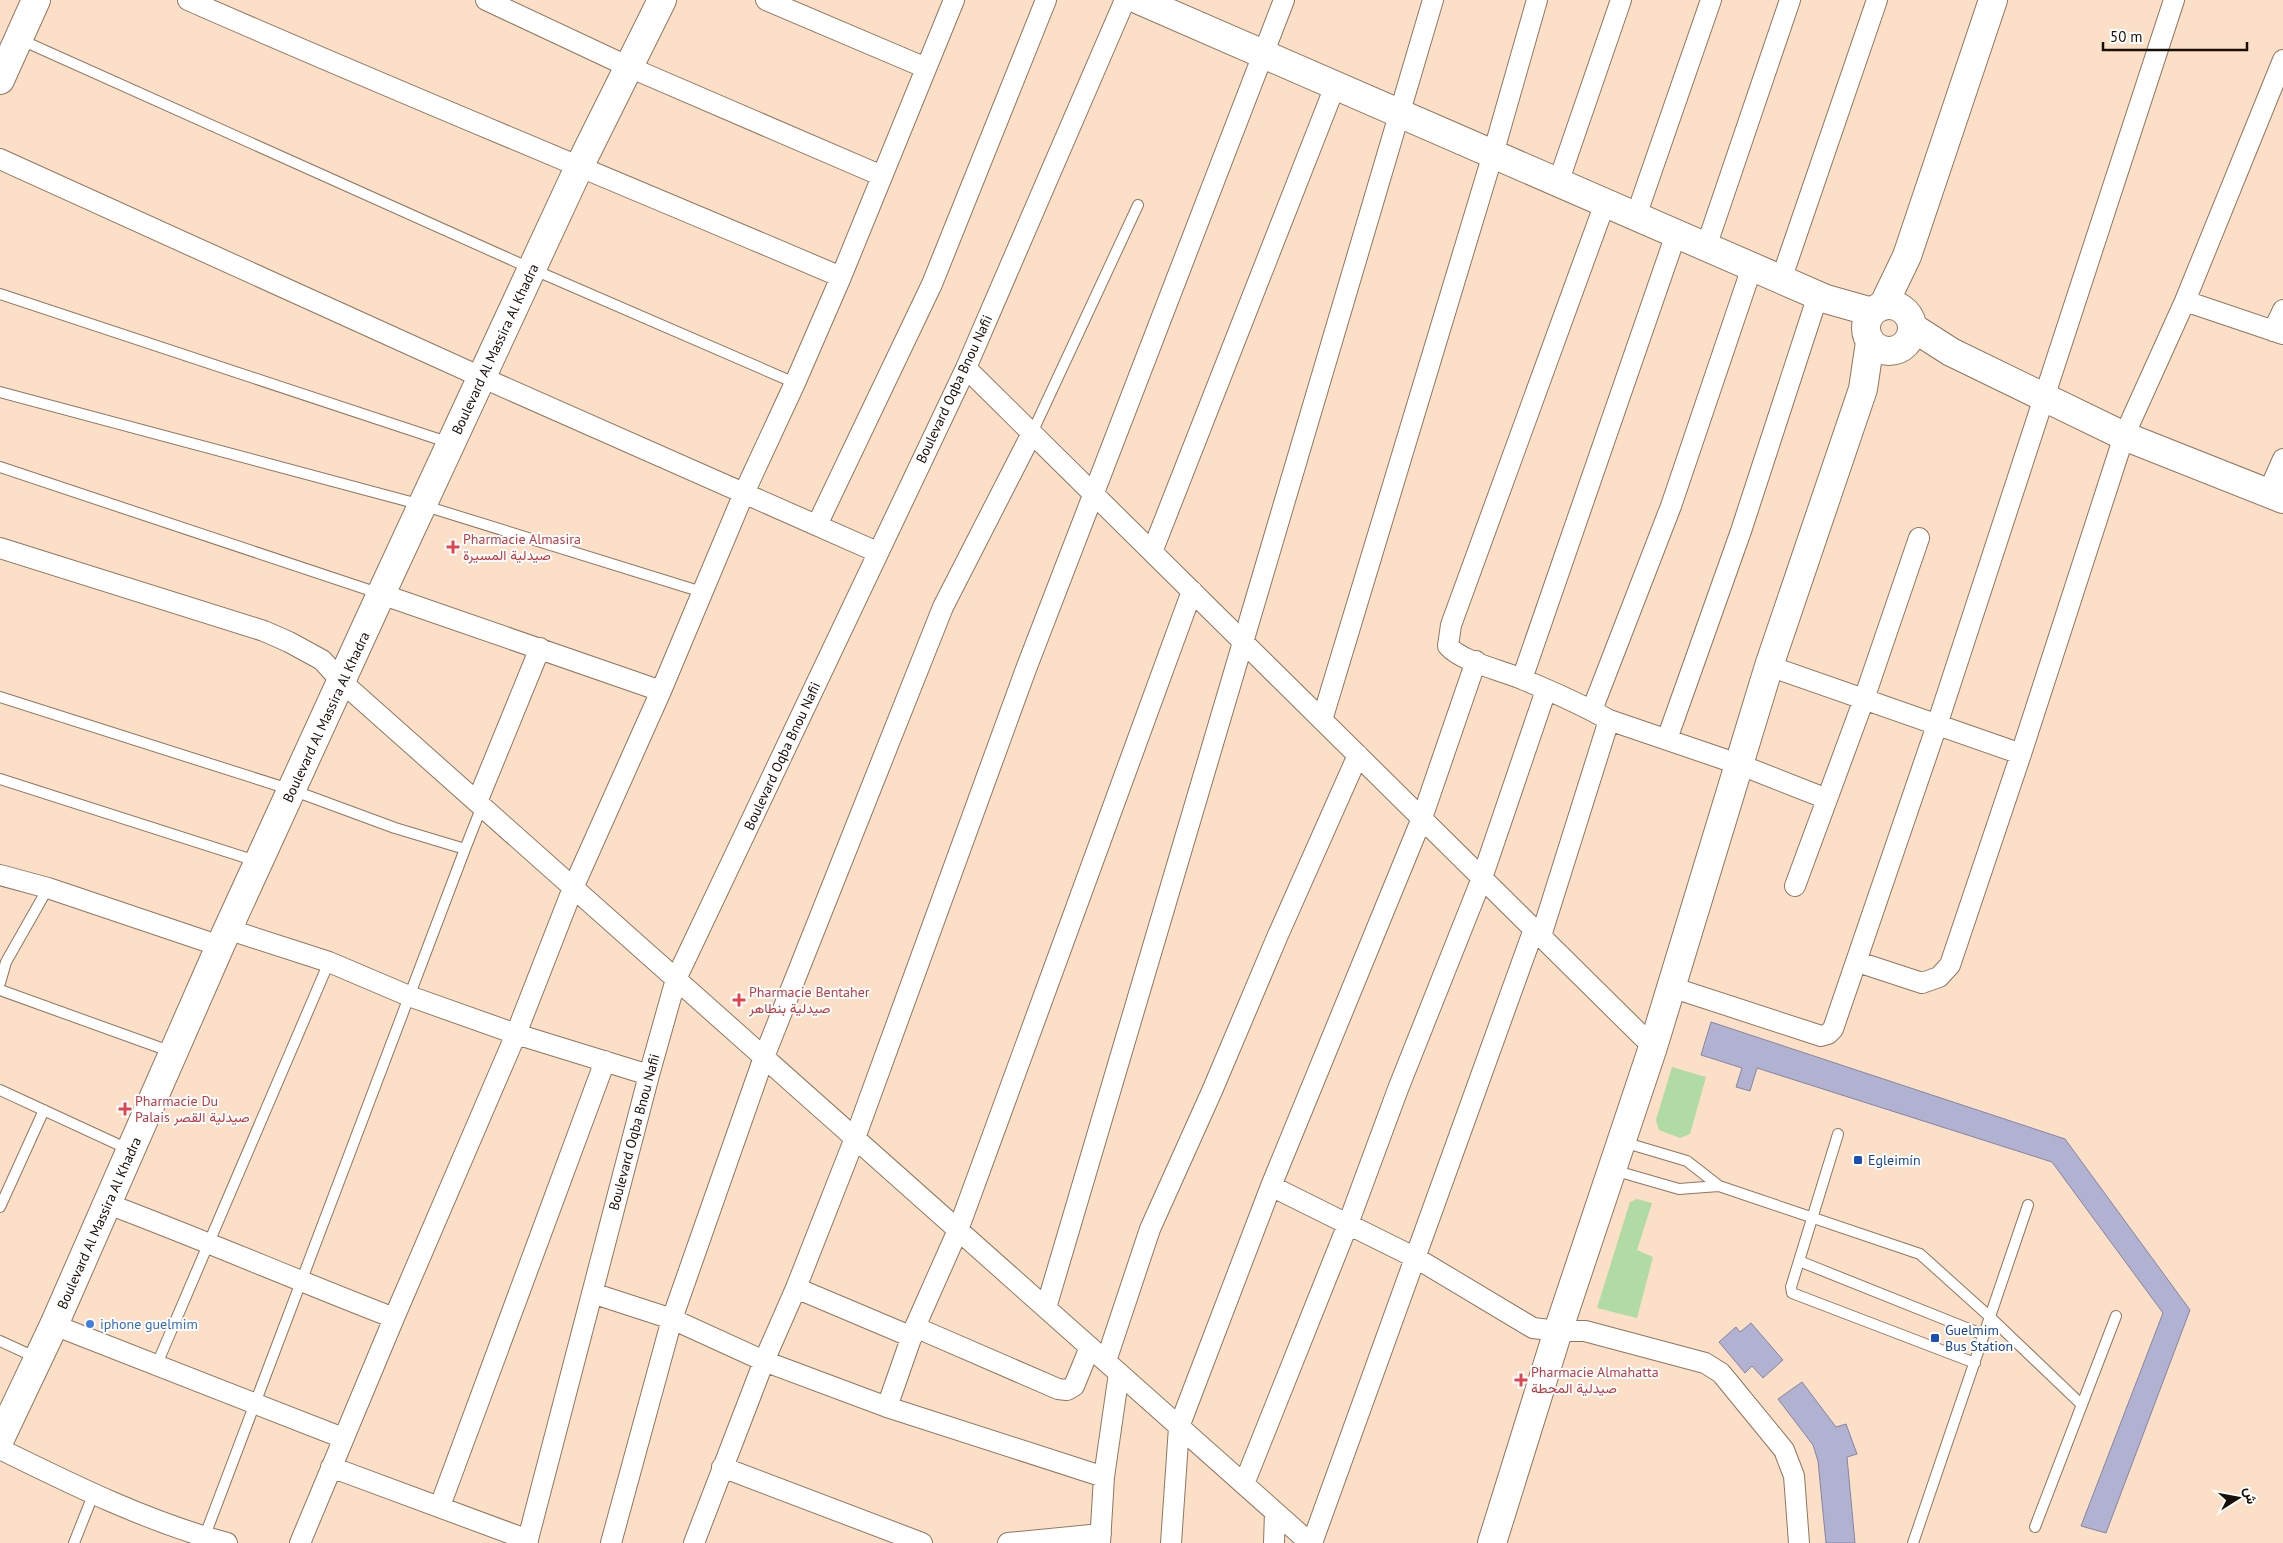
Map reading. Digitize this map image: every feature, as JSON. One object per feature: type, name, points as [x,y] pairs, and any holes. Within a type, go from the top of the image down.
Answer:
[{"type":"street","points":[[0,80],[36,0]]},
{"type":"street","points":[[188,0],[327,61],[580,165],[841,277]]},
{"type":"street","points":[[486,0],[630,67],[882,176]]},
{"type":"street","name":"Boulevard Al Massira Al Khadra","points":[[0,1439],[54,1325],[224,938],[422,505],[580,165],[662,0]]},
{"type":"street","points":[[766,0],[926,68]]},
{"type":"street","points":[[300,1543],[516,1034],[573,888],[660,692],[744,493],[841,277],[954,0]]},
{"type":"street","points":[[818,525],[932,284],[1046,0]]},
{"type":"street","name":"Boulevard Oqba Bnou Nafii","points":[[528,1542],[649,1075],[676,979],[877,552],[966,368],[1125,0]]},
{"type":"street","points":[[1139,0],[1822,297],[1887,328],[1951,352],[2124,436],[2276,496],[2283,459]]},
{"type":"street","points":[[694,1543],[764,1361],[796,1288],[855,1138],[990,766],[1284,0]]},
{"type":"street","points":[[1046,1308],[1433,0]]},
{"type":"street","points":[[1322,720],[1493,154],[1537,0]]},
{"type":"street","points":[[1558,183],[1622,0]]},
{"type":"street","points":[[1636,216],[1712,0]]},
{"type":"street","points":[[1706,247],[1790,0]]},
{"type":"street","points":[[1781,280],[1877,0]]},
{"type":"street","points":[[1492,1543],[1558,1331],[1653,1047],[1769,666],[1863,389],[1887,328],[1907,256],[1993,0]]},
{"type":"street","points":[[1671,987],[1821,1036],[1828,1034],[1833,1029],[1858,962],[1937,725],[2174,0]]},
{"type":"street","points":[[1858,962],[1922,983],[1939,977],[1950,965],[2021,754],[2124,436],[2185,301],[2283,60]]},
{"type":"street","points":[[1152,552],[1335,86]]},
{"type":"street","points":[[0,160],[877,552]]},
{"type":"street","points":[[1605,203],[1451,625],[1448,646],[1458,654],[1522,679],[1600,715],[1738,764],[1827,799]]},
{"type":"street","points":[[1522,679],[1676,234]]},
{"type":"street","points":[[0,548],[264,631],[322,660],[342,682],[1311,1543],[1537,933],[1600,715],[1752,267]]},
{"type":"street","points":[[1667,739],[1822,297]]},
{"type":"street","points":[[2185,301],[2278,332],[2283,310]]},
{"type":"street","points":[[966,368],[1653,1047]]},
{"type":"street","points":[[611,1543],[672,1319],[764,1058],[943,607],[1032,433]]},
{"type":"street","points":[[1795,886],[1864,699],[1919,538]]},
{"type":"street","points":[[887,1407],[914,1332],[958,1230],[1192,592]]},
{"type":"street","points":[[382,594],[540,648],[660,692]]},
{"type":"street","points":[[480,804],[540,648]]},
{"type":"street","points":[[1171,1543],[1179,1427],[1271,1186],[1422,818],[1476,661]]},
{"type":"street","points":[[1769,666],[2021,754]]},
{"type":"street","points":[[1244,1484],[1348,1224],[1398,1089],[1482,878],[1546,690]]},
{"type":"street","points":[[1008,1543],[1100,1539],[1112,1367],[1150,1229],[1212,1092],[1358,755]]},
{"type":"street","points":[[0,875],[224,938],[329,962],[409,996],[516,1034],[649,1075]]},
{"type":"street","points":[[440,1506],[605,1061]]},
{"type":"street","points":[[1271,1186],[1416,1258],[1533,1328],[1558,1331],[1585,1331],[1705,1363],[1722,1373],[1784,1450],[1794,1476],[1799,1543]]},
{"type":"street","points":[[108,1204],[209,1242],[301,1282],[394,1318]]},
{"type":"street","points":[[796,1288],[1058,1389],[1067,1390],[1074,1386],[1090,1347]]},
{"type":"street","points":[[592,1293],[672,1319],[764,1361],[887,1407],[1104,1478]]},
{"type":"street","points":[[54,1325],[343,1438]]},
{"type":"street","points":[[0,1449],[93,1495],[203,1540],[227,1543]]},
{"type":"street","points":[[331,1467],[440,1506],[528,1542]]},
{"type":"street","points":[[722,1467],[922,1543]]},
{"type":"street","points":[[1274,1543],[1275,1512]]},
{"type":"lane","points":[[18,39],[532,269],[795,383]]},
{"type":"lane","points":[[1032,433],[1138,205]]},
{"type":"lane","points":[[0,294],[451,443]]},
{"type":"lane","points":[[0,392],[422,505],[702,592]]},
{"type":"lane","points":[[0,467],[382,594]]},
{"type":"lane","points":[[0,697],[292,790],[395,828],[465,849]]},
{"type":"lane","points":[[0,779],[260,862]]},
{"type":"lane","points":[[203,1540],[465,849],[480,804]]},
{"type":"lane","points":[[0,983],[3,960],[48,888]]},
{"type":"lane","points":[[157,1364],[329,962]]},
{"type":"lane","points":[[0,990],[173,1052]]},
{"type":"lane","points":[[0,1090],[131,1150]]},
{"type":"lane","points":[[0,1207],[44,1110]]},
{"type":"lane","points":[[1838,1134],[1791,1288],[1794,1295],[1975,1362]]},
{"type":"lane","points":[[1622,1141],[1687,1161],[1718,1186],[1920,1254],[1990,1317],[2082,1405]]},
{"type":"lane","points":[[1612,1169],[1678,1189],[1718,1186]]},
{"type":"lane","points":[[1914,1543],[2028,1205]]},
{"type":"lane","points":[[1799,1261],[1984,1335]]},
{"type":"lane","points":[[2035,1527],[2116,1316]]},
{"type":"lane","points":[[0,1341],[38,1358]]},
{"type":"lane","points":[[74,1543],[93,1495]]},
{"type":"green space","points":[[1672,1067],[1706,1077],[1690,1134],[1680,1138],[1659,1130],[1656,1120]]},
{"type":"green space","points":[[1637,1199],[1652,1203],[1637,1250],[1653,1257],[1637,1318],[1597,1308],[1630,1202]]},
{"type":"building","points":[[1711,1022],[2065,1139],[2190,1310],[2106,1533],[2081,1526],[2163,1313],[2052,1162],[1757,1068],[1750,1091],[1736,1087],[1742,1068],[1701,1055]]},
{"type":"building","points":[[1751,1323],[1783,1360],[1763,1378],[1752,1366],[1745,1373],[1719,1342],[1736,1327],[1740,1332]]},
{"type":"building","points":[[1802,1382],[1836,1427],[1846,1424],[1857,1454],[1847,1457],[1855,1543],[1826,1543],[1818,1461],[1813,1445],[1778,1399]]},
{"type":"place","name":"Pharmacie Almasira صيدلية المسيرة","points":[[453,547]]},
{"type":"place","name":"Pharmacie Bentaher صيدلية بنطاهر","points":[[739,1000]]},
{"type":"place","name":"Pharmacie Du Palais صيدلية القصر","points":[[125,1109]]},
{"type":"place","name":"Egleimín","points":[[1858,1160]]},
{"type":"place","name":"iphone guelmim","points":[[90,1324]]},
{"type":"place","name":"Guelmim Bus Station","points":[[1935,1338]]},
{"type":"place","name":"Pharmacie Almahatta صيدلية المحطة","points":[[1521,1380]]}]
